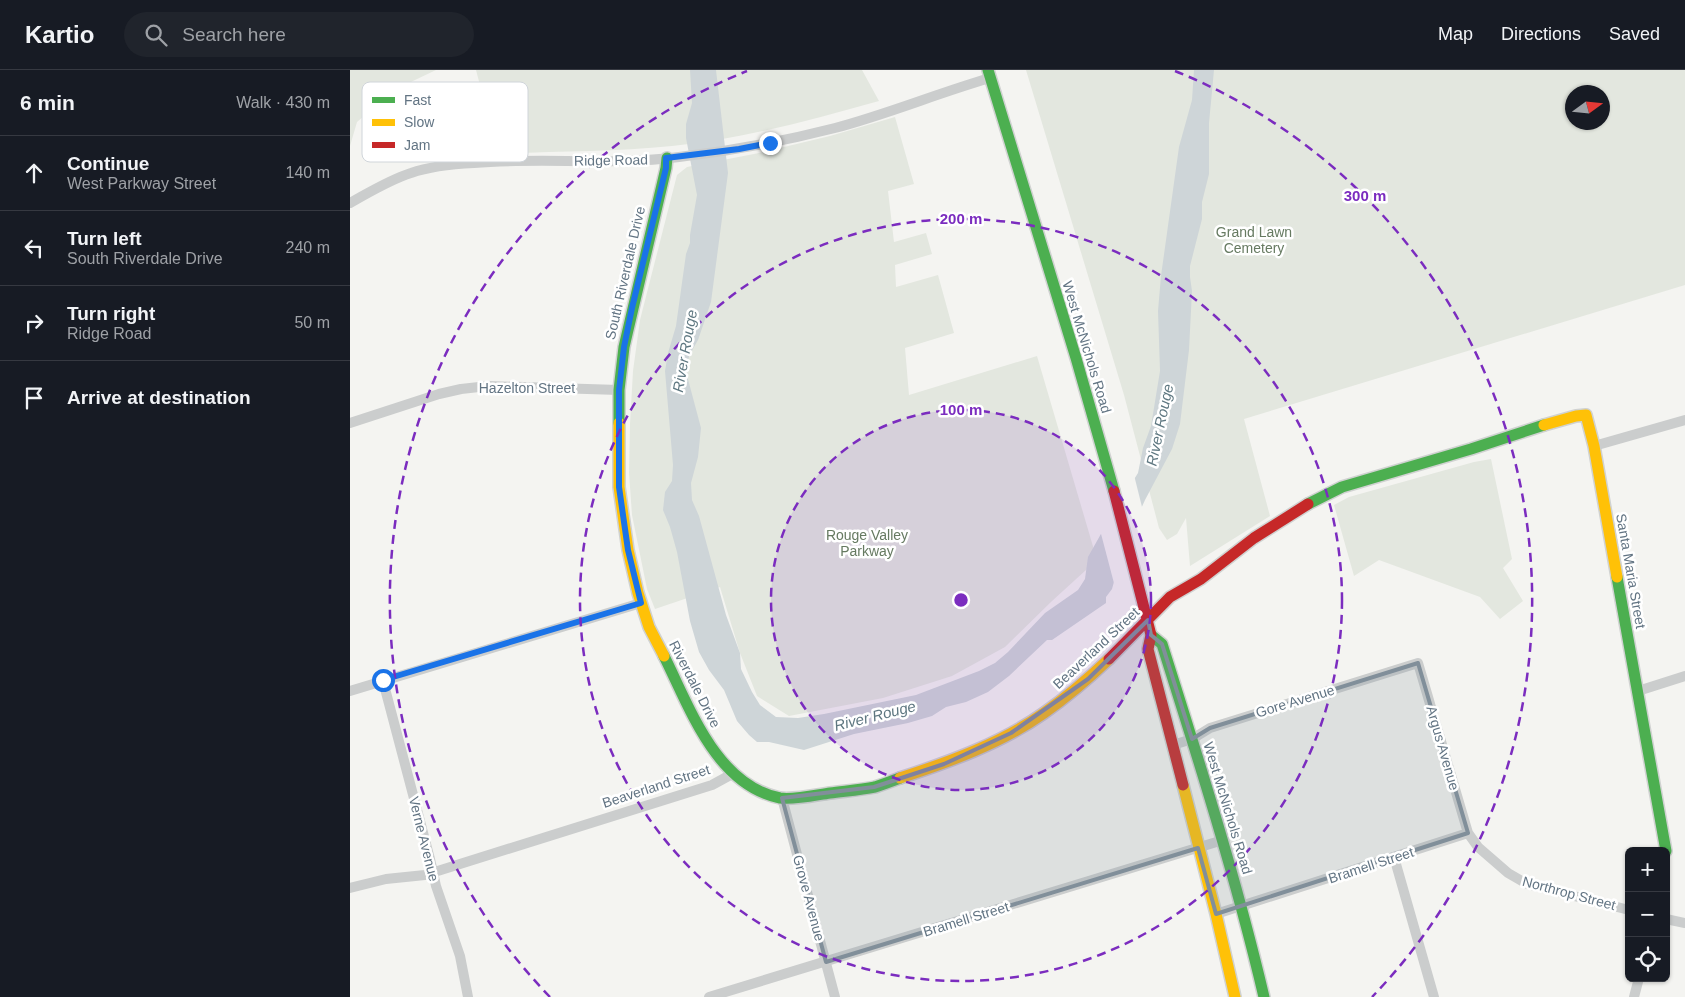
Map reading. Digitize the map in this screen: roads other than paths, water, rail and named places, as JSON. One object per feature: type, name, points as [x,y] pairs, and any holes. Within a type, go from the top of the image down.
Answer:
[{"type":"street","name":"Ridge Road","points":[[528,160],[602,161],[671,158],[739,149],[836,127],[989,74]]},
{"type":"street","name":"West McNichols Road","points":[[989,74],[1076,358],[1114,490],[1151,634],[1148,649],[1216,914],[1235,997]]},
{"type":"street","name":"South Riverdale Drive","points":[[641,603],[628,550],[619,487],[619,390],[624,347],[666,168],[671,158]]},
{"type":"street","name":"Ridge Road","points":[[350,204],[397,178],[431,167],[482,162]]},
{"type":"street","name":"Hazelton Street","points":[[350,423],[439,394],[461,389],[488,386],[619,390]]},
{"type":"street","name":"Santa Maria Street","points":[[1471,449],[1535,428],[1576,416],[1586,415],[1594,446],[1665,847]]},
{"type":"street","points":[[1594,446],[1685,420]]},
{"type":"street","name":"Beaverland Street","points":[[350,888],[386,880],[425,875],[712,785],[734,773],[744,782],[762,792],[782,798],[812,796],[882,784],[944,764],[1011,733],[1043,714],[1088,679],[1170,597],[1201,579],[1254,538],[1309,503],[1342,487],[1471,449]]},
{"type":"street","points":[[350,691],[641,603]]},
{"type":"street","name":"Riverdale Drive","points":[[641,603],[649,627],[708,742],[734,773]]},
{"type":"street","name":"West McNichols Road","points":[[1151,634],[1162,644],[1192,739],[1223,840],[1264,997]]},
{"type":"street","name":"Gore Avenue","points":[[1173,745],[1192,739],[1210,728],[1418,662]]},
{"type":"street","name":"Argus Avenue","points":[[1418,662],[1468,834]]},
{"type":"street","points":[[1638,691],[1685,676]]},
{"type":"street","name":"Verne Avenue","points":[[383,680],[432,872],[460,956],[468,997]]},
{"type":"street","name":"Grove Avenue","points":[[782,798],[836,997]]},
{"type":"street","name":"Bramell Street","points":[[1216,914],[1468,834]]},
{"type":"street","name":"Northrop Street","points":[[1468,834],[1478,847],[1508,874],[1527,884],[1625,909]]},
{"type":"street","name":"Bramell Street","points":[[709,997],[1223,840]]},
{"type":"street","points":[[1394,857],[1434,997]]},
{"type":"street","points":[[1670,920],[1685,923]]},
{"type":"street","points":[[1634,997],[1637,982]]},
{"type":"water","name":"River Rouge","points":[[690,70],[716,70],[728,173],[711,302],[698,340],[685,368],[701,428],[698,457],[691,483],[692,500],[699,516],[726,615],[740,653],[741,669],[752,692],[760,705],[776,717],[798,718],[916,695],[979,671],[995,663],[1045,613],[1078,590],[1085,579],[1088,557],[1138,473],[1143,448],[1151,426],[1160,371],[1158,311],[1161,276],[1179,147],[1192,100],[1194,70],[1214,70],[1209,123],[1209,174],[1202,202],[1202,219],[1190,266],[1192,291],[1189,350],[1180,424],[1172,449],[1145,500],[1123,549],[1112,589],[1106,597],[1106,603],[1052,640],[1047,640],[1009,676],[988,692],[966,702],[946,707],[932,716],[854,734],[804,750],[769,742],[757,742],[737,721],[724,690],[709,670],[699,652],[690,621],[677,552],[663,510],[665,492],[672,481],[673,465],[665,371],[676,326],[686,254],[690,243],[697,195],[686,138],[686,124],[692,103]]},
{"type":"park label","name":"Grand Lawn Cemetery","points":[[1254,240]]},
{"type":"park label","name":"Rouge Valley Parkway","points":[[867,544]]}]
